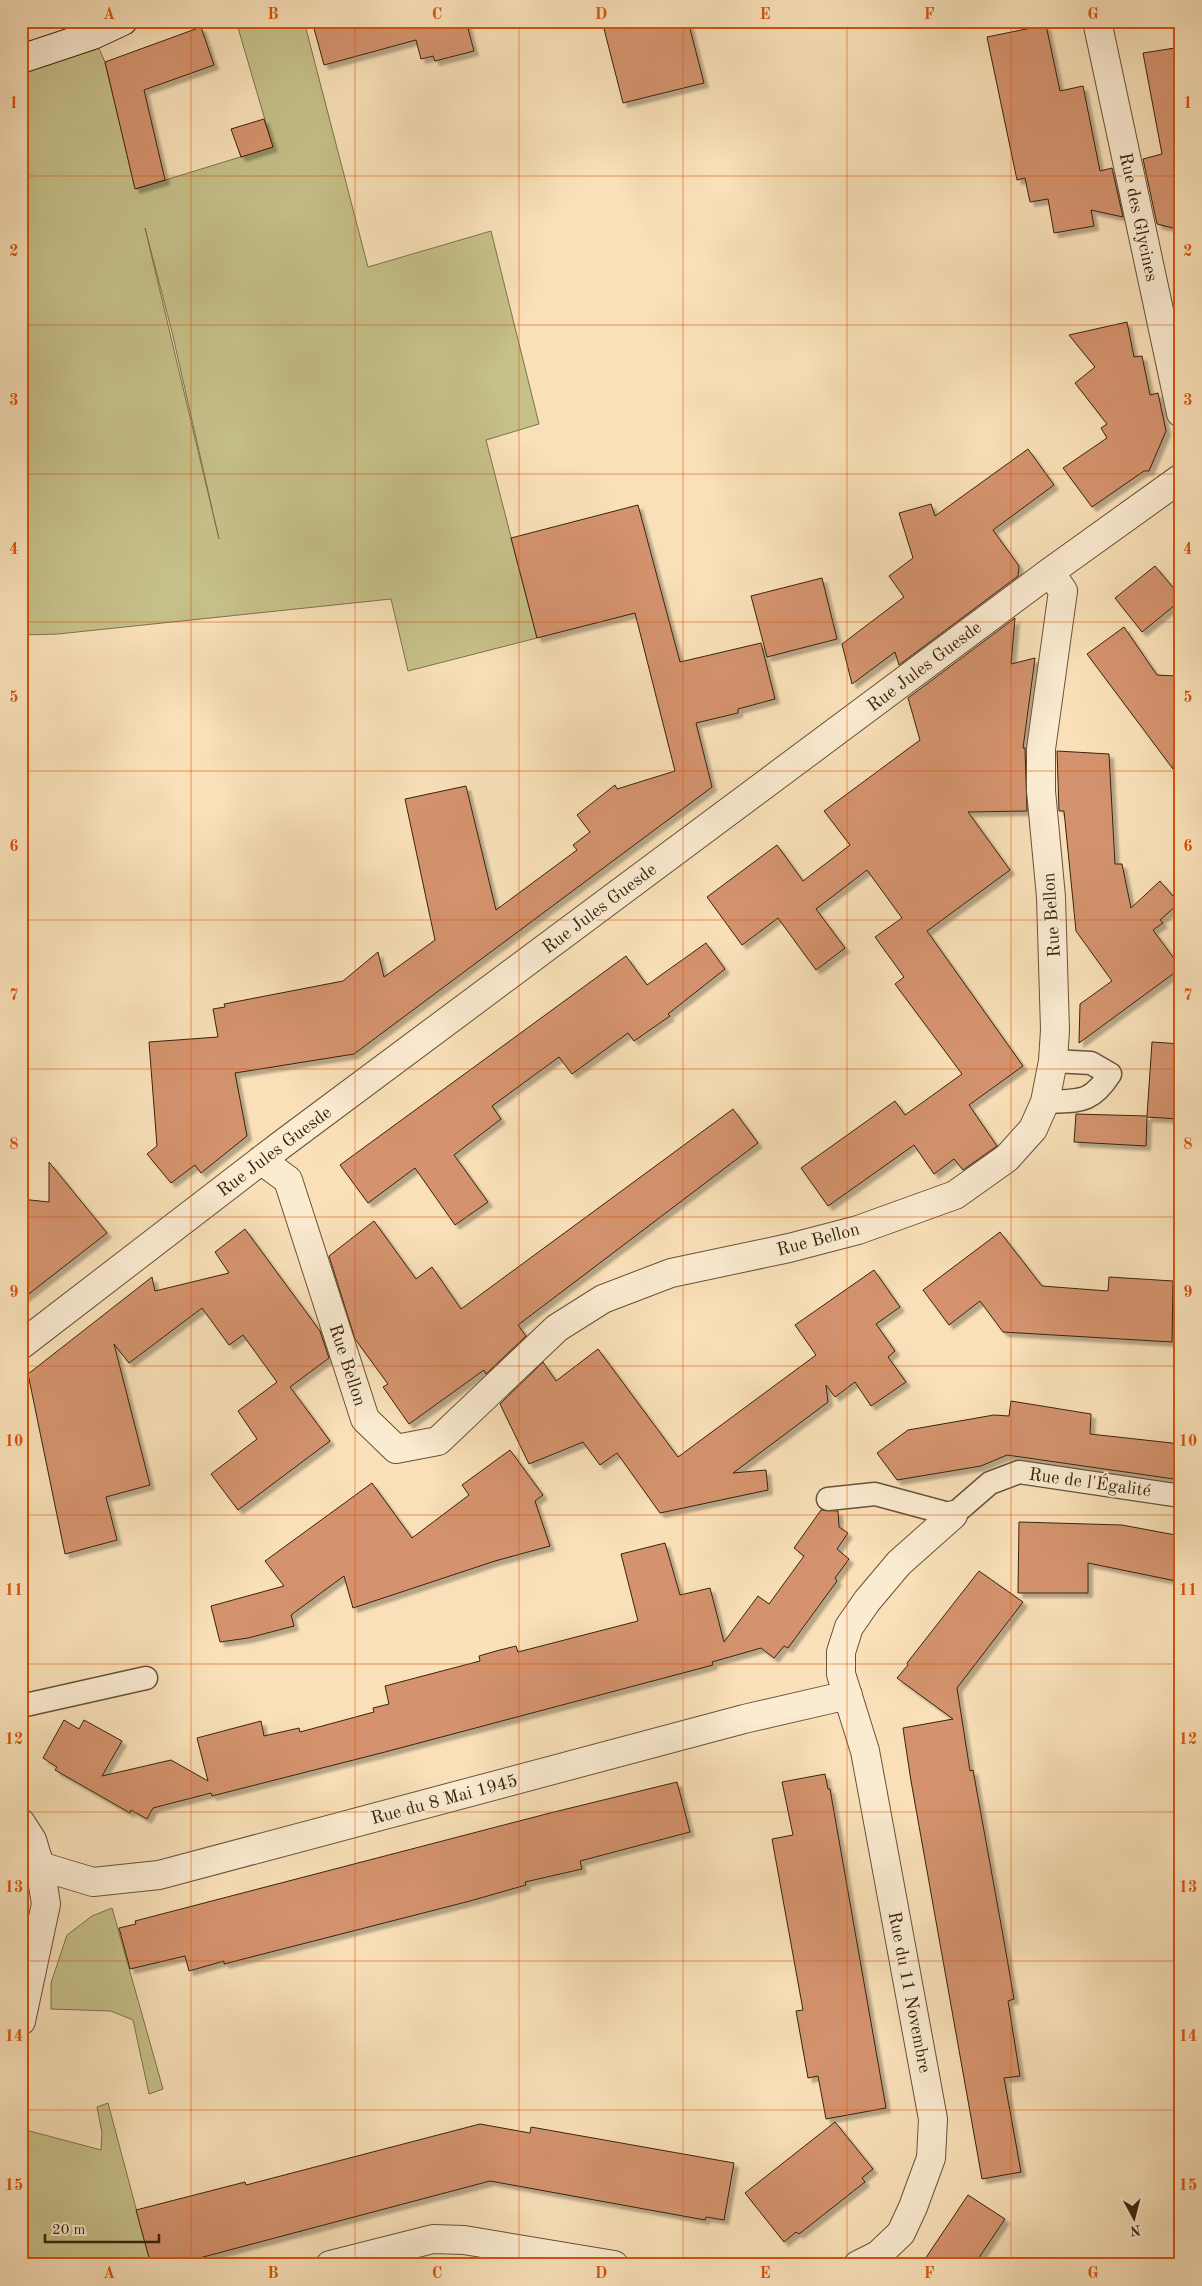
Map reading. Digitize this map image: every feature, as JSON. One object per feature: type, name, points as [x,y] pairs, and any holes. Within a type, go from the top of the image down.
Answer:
[{"type":"street","points":[[21,59],[92,35],[123,21]]},
{"type":"street","name":"Rue des Glycines","points":[[1097,21],[1181,413]]},
{"type":"street","name":"Rue Jules Guesde","points":[[21,1345],[261,1160],[1050,572],[1181,478]]},
{"type":"street","name":"Rue Bellon","points":[[261,1160],[288,1180],[365,1419],[396,1448],[438,1442],[557,1328],[603,1299],[671,1273],[789,1248],[858,1230],[955,1195],[1008,1158],[1033,1130],[1045,1102],[1053,1061],[1055,1030],[1054,973],[1051,897],[1041,791],[1041,749],[1062,591],[1050,572]]},
{"type":"street","name":"Rue du 11 Novembre","points":[[858,2265],[878,2255],[901,2233],[916,2200],[931,2158],[934,2119],[865,1751],[841,1674],[841,1652],[849,1627],[866,1601],[899,1563],[953,1515]]},
{"type":"street","name":"Rue du 8 Mai 1945","points":[[40,1866],[93,1882],[159,1875],[744,1719],[848,1695]]},
{"type":"street","points":[[21,1822],[32,1840],[40,1866],[46,1904],[21,2021]]},
{"type":"street","points":[[330,2265],[433,2239],[464,2240],[614,2265]]},
{"type":"lane","points":[[1045,1102],[1085,1099],[1100,1090],[1110,1074],[1091,1063],[1053,1061]]},
{"type":"lane","name":"Rue de l'Égalité","points":[[953,1515],[990,1483],[1019,1472],[1181,1496]]},
{"type":"lane","points":[[828,1499],[875,1494],[953,1515]]},
{"type":"lane","points":[[21,1706],[146,1678]]},
{"type":"shaded area","points":[[236,21],[304,21],[368,267],[491,231],[539,424],[486,440],[537,638],[408,671],[391,599],[58,634],[21,635],[21,59],[93,35],[105,62],[136,189],[273,147]],"holes":[[[145,228],[172,332],[219,539]]]},
{"type":"shaded area","points":[[112,1908],[163,2089],[149,2094],[133,2020],[111,2011],[51,2009],[51,1983],[67,1935],[92,1916]]},
{"type":"shaded area","points":[[108,2103],[151,2265],[21,2265],[22,2129],[101,2150],[102,2133],[97,2107]]},
{"type":"building","points":[[312,21],[466,21],[474,51],[435,61],[433,56],[421,59],[416,40],[324,65]]},
{"type":"building","points":[[602,21],[688,21],[704,83],[623,103]]},
{"type":"building","points":[[1046,25],[1060,91],[1083,86],[1100,171],[1112,168],[1123,217],[1091,210],[1094,226],[1054,233],[1048,199],[1030,202],[1025,178],[1017,180],[987,37]]},
{"type":"building","points":[[201,27],[214,65],[144,90],[165,180],[135,189],[105,62]]},
{"type":"building","points":[[1181,47],[1181,230],[1157,224],[1143,159],[1162,154],[1143,53]]},
{"type":"building","points":[[264,119],[273,147],[241,157],[231,129]]},
{"type":"building","points":[[1127,322],[1134,357],[1142,356],[1150,395],[1158,393],[1166,431],[1149,471],[1144,471],[1092,507],[1063,468],[1107,438],[1101,428],[1107,424],[1075,383],[1095,367],[1069,335]]},
{"type":"building","points":[[1028,449],[1054,485],[993,530],[1019,566],[1018,576],[899,665],[895,652],[852,684],[842,644],[904,597],[889,576],[913,558],[899,513],[931,504],[935,516]]},
{"type":"building","points":[[638,505],[680,662],[761,643],[775,699],[738,709],[738,713],[696,723],[712,787],[354,1054],[235,1073],[247,1136],[201,1173],[195,1165],[171,1183],[147,1154],[157,1146],[149,1042],[218,1037],[213,1009],[225,1007],[224,1004],[343,981],[378,952],[384,977],[435,940],[405,799],[466,786],[496,910],[577,850],[573,845],[590,832],[577,815],[615,785],[617,789],[675,771],[635,613],[537,638],[511,538]]},
{"type":"building","points":[[1155,566],[1181,597],[1181,600],[1142,632],[1115,598]]},
{"type":"building","points":[[822,578],[837,639],[767,657],[751,596]]},
{"type":"building","points":[[1015,618],[1011,664],[1035,658],[1023,748],[1025,748],[1027,811],[968,812],[1010,870],[927,931],[1023,1066],[969,1105],[997,1146],[963,1170],[954,1159],[934,1174],[914,1145],[828,1206],[801,1168],[895,1101],[905,1115],[962,1074],[895,984],[904,977],[875,937],[902,918],[867,870],[816,909],[845,948],[816,970],[778,918],[742,945],[707,897],[777,845],[803,881],[850,845],[824,811],[920,740],[908,698]]},
{"type":"building","points":[[1124,627],[1157,675],[1176,676],[1175,692],[1178,692],[1173,769],[1087,654]]},
{"type":"building","points":[[1057,751],[1109,754],[1115,864],[1122,864],[1131,908],[1160,881],[1179,903],[1160,920],[1163,923],[1153,930],[1181,968],[1079,1043],[1080,1004],[1112,981],[1076,931],[1064,811],[1059,811]]},
{"type":"building","points":[[706,943],[725,969],[668,1014],[670,1016],[634,1041],[628,1033],[572,1074],[559,1057],[492,1106],[501,1119],[454,1155],[488,1202],[455,1225],[415,1168],[368,1203],[340,1165],[626,956],[647,985]]},
{"type":"building","points":[[1152,1042],[1181,1044],[1179,1119],[1147,1117],[1146,1146],[1074,1142],[1076,1114],[1147,1116]]},
{"type":"building","points":[[733,1109],[758,1143],[518,1325],[526,1336],[486,1374],[484,1370],[409,1424],[383,1387],[388,1384],[355,1339],[329,1256],[374,1221],[416,1279],[432,1267],[461,1309]]},
{"type":"building","points":[[49,1162],[107,1233],[21,1300],[21,1199],[49,1202]]},
{"type":"building","points":[[245,1229],[320,1331],[329,1358],[290,1387],[330,1441],[238,1510],[211,1474],[257,1439],[238,1411],[277,1382],[243,1335],[229,1345],[202,1308],[129,1363],[114,1344],[150,1485],[106,1497],[117,1540],[65,1554],[28,1374],[152,1277],[155,1291],[229,1273],[215,1252]]},
{"type":"building","points":[[1000,1232],[1042,1286],[1108,1291],[1109,1277],[1173,1281],[1172,1342],[1003,1332],[980,1301],[949,1325],[923,1290]]},
{"type":"building","points":[[874,1270],[900,1307],[876,1324],[895,1351],[888,1357],[906,1382],[871,1406],[855,1382],[835,1397],[826,1385],[828,1402],[733,1473],[766,1470],[768,1490],[660,1513],[617,1453],[600,1465],[583,1442],[529,1464],[500,1404],[543,1362],[556,1381],[598,1349],[678,1457],[816,1355],[795,1325]]},
{"type":"building","points":[[1011,1401],[1091,1414],[1090,1434],[1181,1444],[1181,1480],[1007,1455],[981,1466],[897,1480],[877,1453],[908,1430],[994,1415],[1009,1416]]},
{"type":"building","points":[[510,1450],[543,1495],[535,1501],[550,1546],[495,1561],[353,1608],[344,1576],[291,1615],[294,1626],[248,1638],[220,1642],[211,1606],[284,1586],[265,1561],[372,1483],[412,1538],[469,1495],[462,1485]]},
{"type":"building","points":[[821,1510],[838,1511],[839,1527],[848,1533],[837,1549],[849,1559],[835,1578],[837,1581],[788,1648],[784,1646],[774,1658],[761,1648],[712,1662],[713,1665],[385,1752],[212,1796],[211,1793],[153,1808],[147,1819],[131,1810],[130,1813],[55,1770],[57,1767],[43,1758],[64,1720],[79,1729],[84,1720],[122,1741],[102,1776],[171,1760],[208,1781],[197,1738],[261,1721],[264,1736],[299,1728],[300,1732],[374,1712],[373,1708],[389,1704],[385,1686],[480,1661],[479,1656],[496,1651],[516,1646],[518,1652],[638,1621],[621,1554],[665,1543],[680,1595],[710,1588],[724,1642],[758,1596],[769,1604],[804,1556],[794,1548]]},
{"type":"building","points":[[1019,1522],[1122,1525],[1181,1536],[1181,1582],[1088,1563],[1088,1593],[1018,1593]]},
{"type":"building","points":[[979,1571],[1023,1602],[957,1688],[970,1771],[973,1770],[1014,1999],[1008,2001],[1020,2076],[1004,2078],[1021,2172],[982,2179],[903,1728],[953,1719],[897,1678]]},
{"type":"building","points":[[825,1774],[828,1789],[830,1789],[886,2108],[826,2119],[818,2076],[808,2078],[796,2011],[803,2010],[772,1839],[793,1835],[782,1782]]},
{"type":"building","points":[[677,1782],[690,1832],[580,1861],[582,1869],[525,1882],[526,1885],[470,1901],[224,1964],[224,1961],[189,1971],[185,1956],[130,1969],[119,1928],[136,1924],[135,1921],[550,1813]]},
{"type":"building","points":[[835,2122],[873,2169],[862,2178],[865,2182],[799,2234],[796,2232],[784,2242],[745,2193]]},
{"type":"building","points":[[480,2124],[530,2133],[531,2127],[734,2163],[724,2220],[706,2217],[705,2220],[490,2181],[173,2265],[151,2265],[136,2210],[245,2182],[246,2185]]},
{"type":"building","points":[[968,2195],[1005,2219],[974,2265],[921,2265]]}]
